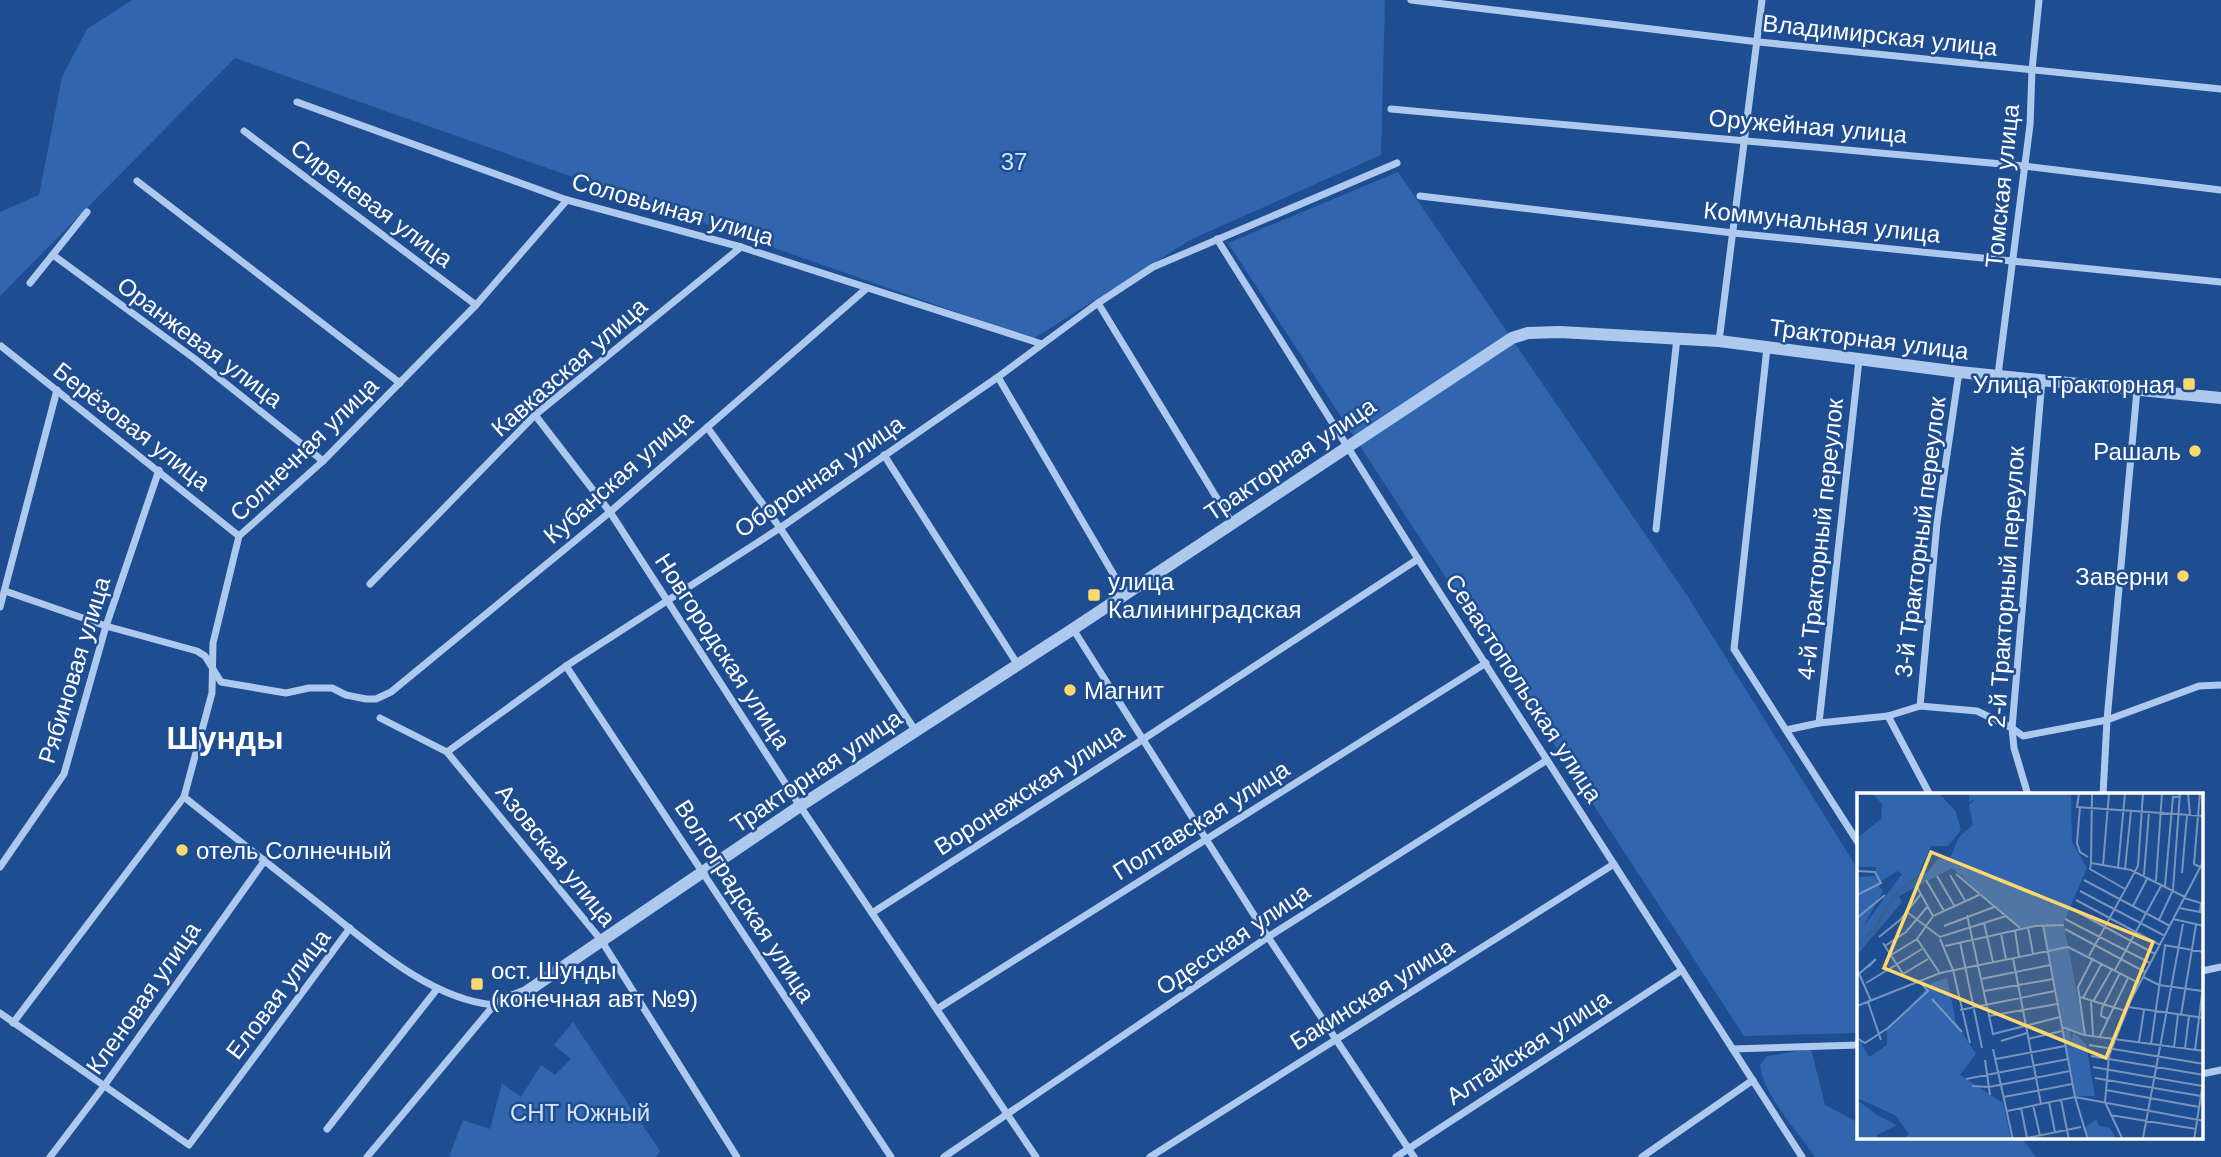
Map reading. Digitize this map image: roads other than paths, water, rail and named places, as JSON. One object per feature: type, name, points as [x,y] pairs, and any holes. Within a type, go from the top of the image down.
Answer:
[{"type":"street","name":"Владимирская улица","points":[[1410,0],[1759,42],[2221,89]]},
{"type":"street","points":[[1719,341],[1759,42],[1762,0]]},
{"type":"street","name":"Томская улица","points":[[1998,375],[2030,125],[2039,0]]},
{"type":"street","name":"Соловьиная улица","points":[[297,102],[567,200],[741,247],[1042,344]]},
{"type":"street","name":"Оружейная улица","points":[[1391,108],[2024,166],[2221,190]]},
{"type":"street","name":"Сиреневая улица","points":[[244,131],[476,305]]},
{"type":"street","name":"Оборонная улица","points":[[447,752],[566,666],[780,528],[1153,267],[1397,163]]},
{"type":"street","points":[[137,181],[400,383]]},
{"type":"street","name":"Коммунальная улица","points":[[1420,196],[1733,233],[2221,282]]},
{"type":"street","name":"Солнечная улица","points":[[13,1023],[184,797],[212,693],[213,643],[239,537],[323,461],[476,305],[567,200]]},
{"type":"street","points":[[30,284],[87,212]]},
{"type":"street","name":"Севастопольская улица","points":[[1217,239],[1418,559],[1802,1157]]},
{"type":"street","name":"Кавказская улица","points":[[370,584],[535,415],[741,247]]},
{"type":"street","name":"Оранжевая улица","points":[[53,255],[195,359],[323,461]]},
{"type":"street","name":"Кубанская улица","points":[[214,667],[221,682],[286,693],[309,688],[332,688],[346,695],[376,699],[391,692],[610,512],[867,288]]},
{"type":"street","points":[[1098,303],[1232,523]]},
{"type":"street","name":"Тракторная улица","points":[[494,1004],[526,992],[800,806],[1512,338],[1528,333],[1557,332],[1719,341],[1959,372],[2221,398]]},
{"type":"street","points":[[1657,529],[1677,338]]},
{"type":"street","name":"Берёзовая улица","points":[[1,346],[159,470],[239,537]]},
{"type":"street","points":[[1767,348],[1734,649],[1857,841]]},
{"type":"street","name":"4-й Тракторный переулок","points":[[1819,723],[1859,360]]},
{"type":"street","name":"3-й Тракторный переулок","points":[[1920,706],[1937,523],[1959,372]]},
{"type":"street","points":[[998,377],[1125,594]]},
{"type":"street","name":"2-й Тракторный переулок","points":[[2027,793],[2014,748],[2012,728],[2042,380]]},
{"type":"street","points":[[0,607],[57,390]]},
{"type":"street","points":[[2102,793],[2137,390]]},
{"type":"street","name":"Новгородская улица","points":[[535,415],[610,512],[800,806],[1036,1157]]},
{"type":"street","points":[[707,427],[780,528],[915,730]]},
{"type":"street","points":[[884,455],[1018,665]]},
{"type":"street","name":"Рябиновая улица","points":[[0,867],[64,774],[106,626],[159,470]]},
{"type":"street","name":"Воронежская улица","points":[[872,913],[1418,559]]},
{"type":"street","points":[[5,591],[106,626],[197,651],[214,667]]},
{"type":"street","points":[[1073,629],[1268,937],[1414,1157]]},
{"type":"street","name":"Полтавская улица","points":[[937,1009],[1486,663]]},
{"type":"street","name":"Волгоградская улица","points":[[566,666],[891,1157]]},
{"type":"street","points":[[1786,730],[1819,723],[1888,716],[1920,706],[1977,711],[2023,736],[2107,720],[2199,686],[2221,685]]},
{"type":"street","points":[[1888,716],[1929,793]]},
{"type":"street","name":"Азовская улица","points":[[380,718],[447,752],[601,940],[737,1157]]},
{"type":"street","name":"Одесская улица","points":[[944,1157],[1268,937],[1547,760]]},
{"type":"street","points":[[184,797],[350,928],[422,981],[472,1003],[494,1004]]},
{"type":"street","name":"Кленовая улица","points":[[50,1157],[104,1086],[265,860]]},
{"type":"street","name":"Бакинская улица","points":[[1150,1157],[1614,864]]},
{"type":"street","name":"Еловая улица","points":[[104,1086],[189,1145],[350,928]]},
{"type":"street","name":"Алтайская улица","points":[[1396,1157],[1682,970]]},
{"type":"street","points":[[327,1129],[437,989]]},
{"type":"street","points":[[367,1157],[494,1004]]},
{"type":"street","points":[[0,1013],[104,1086]]},
{"type":"street","points":[[1733,1049],[1857,1045]]},
{"type":"street","points":[[1642,1157],[1753,1080]]},
{"type":"place","name":"Улица Тракторная","points":[[2189,384]]},
{"type":"place","name":"Рашаль","points":[[2195,451]]},
{"type":"place","name":"Заверни","points":[[2183,576]]},
{"type":"place","name":"улица Калининградская","points":[[1094,595]]},
{"type":"place","name":"Магнит","points":[[1070,690]]},
{"type":"place","name":"отель Солнечный","points":[[182,850]]},
{"type":"place","name":"ост. Шунды (конечная авт №9)","points":[[477,984]]},
{"type":"district","name":"Шунды","points":[[225,738]]},
{"type":"park label","name":"37","points":[[1014,161]]},
{"type":"park label","name":"СНТ Южный","points":[[580,1112]]}]
